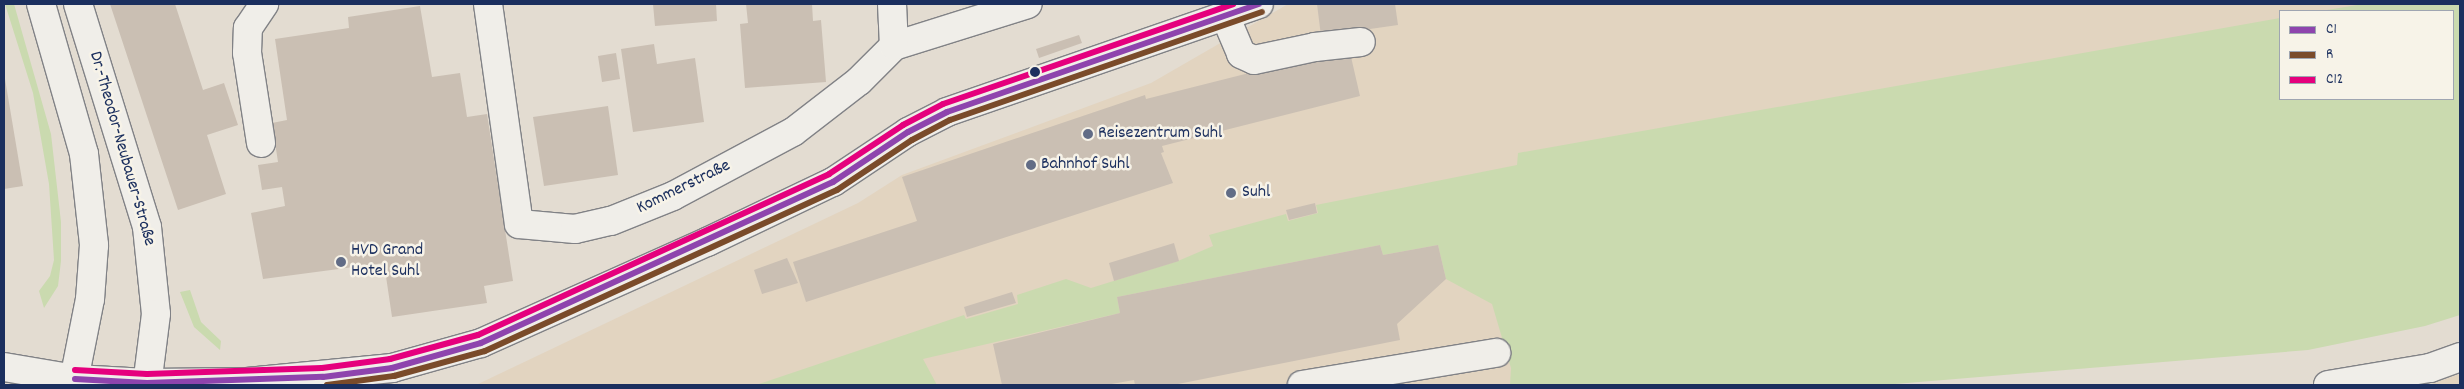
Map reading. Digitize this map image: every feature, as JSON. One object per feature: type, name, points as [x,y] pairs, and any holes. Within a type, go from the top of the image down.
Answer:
[{"type":"street","name":"Dr.-Theodor-Neubauer-Straße","points":[[41,4],[84,154],[94,245],[90,299],[74,382]]},
{"type":"street","name":"Dr.-Theodor-Neubauer-Straße","points":[[78,4],[147,226],[156,314],[147,384]]},
{"type":"street","points":[[261,143],[247,44],[248,28],[264,4]]},
{"type":"street","name":"Kommerstraße","points":[[488,4],[519,224],[575,229],[611,221],[673,196],[793,132],[859,81],[894,46],[1028,4]]},
{"type":"street","points":[[892,4],[894,46]]},
{"type":"street","points":[[4,367],[74,382],[147,384],[323,377],[392,368],[481,343],[832,182],[908,132],[947,112],[1226,18],[1259,4]]},
{"type":"street","points":[[1226,18],[1241,54],[1254,60],[1315,46],[1361,42]]},
{"type":"street","points":[[1302,385],[1496,353]]},
{"type":"street","points":[[2328,385],[2435,377],[2460,357]]},
{"type":"shaded area","points":[[1288,4],[2460,4],[2460,228],[1577,385],[476,385],[858,203],[902,175],[1151,83]]},
{"type":"shaded area","points":[[2460,374],[2460,385],[2428,385]]},
{"type":"green space","points":[[5,4],[14,4],[51,134],[61,222],[61,261],[58,286],[44,308],[39,291],[50,276],[54,260],[49,184],[33,93]]},
{"type":"green space","points":[[2363,4],[2460,4],[2460,315],[2425,326],[2308,350],[1883,385],[1510,385],[1511,368],[1492,304],[1446,279],[1438,245],[1383,255],[1380,245],[1117,297],[1120,313],[923,359],[937,385],[756,385],[964,315],[966,319],[1018,304],[1017,295],[1066,279],[1091,288],[1178,261],[1213,246],[1209,235],[1286,214],[1288,221],[1318,213],[1316,205],[1517,165],[1518,153],[2279,18],[2279,100],[2454,100],[2454,10],[2327,10]]},
{"type":"green space","points":[[190,290],[201,322],[221,341],[220,350],[194,327],[180,292]]},
{"type":"building","points":[[110,4],[175,4],[203,90],[224,83],[238,125],[207,135],[226,194],[178,210]]},
{"type":"building","points":[[653,4],[716,4],[717,21],[655,26]]},
{"type":"building","points":[[746,4],[812,4],[813,21],[821,20],[826,82],[745,88],[740,24],[748,23]]},
{"type":"building","points":[[1317,4],[1395,4],[1398,25],[1321,36]]},
{"type":"building","points":[[420,6],[432,77],[460,73],[467,117],[487,114],[513,281],[484,286],[487,303],[392,317],[384,263],[263,279],[251,213],[285,206],[282,187],[262,190],[258,165],[278,162],[272,123],[287,120],[275,39],[349,28],[348,17]]},
{"type":"building","points":[[1079,35],[1082,43],[1039,58],[1036,49]]},
{"type":"building","points":[[654,44],[657,64],[695,58],[704,122],[633,132],[621,49]]},
{"type":"building","points":[[1349,48],[1360,96],[1162,146],[1164,152],[1161,153],[1173,183],[806,302],[793,262],[917,221],[902,177],[1145,95],[1146,99]]},
{"type":"building","points":[[616,53],[620,79],[602,82],[598,56]]},
{"type":"building","points":[[4,73],[23,186],[4,189]]},
{"type":"building","points":[[608,106],[618,175],[544,186],[533,117]]},
{"type":"building","points":[[1315,203],[1317,213],[1289,220],[1286,210]]},
{"type":"building","points":[[1174,243],[1179,261],[1114,281],[1109,263]]},
{"type":"building","points":[[1380,245],[1383,255],[1438,245],[1446,279],[1397,324],[1400,340],[1173,385],[1135,385],[1134,380],[1106,385],[1002,385],[993,344],[1120,313],[1117,297]]},
{"type":"building","points":[[787,258],[798,283],[762,294],[754,270]]},
{"type":"building","points":[[1012,292],[1016,303],[967,317],[964,307]]},
{"type":"transit line","name":"C12","points":[[75,370],[147,374],[322,368],[390,359],[478,335],[829,174],[903,125],[943,104],[1233,4]]},
{"type":"transit line","name":"C1","points":[[75,379],[147,383],[323,377],[392,368],[481,343],[833,182],[908,132],[947,112],[1259,4]]},
{"type":"transit line","name":"R","points":[[327,385],[394,376],[485,351],[837,190],[912,140],[950,120],[1262,12]]},
{"type":"place","name":"Reisezentrum Suhl","points":[[1088,134]]},
{"type":"place","name":"Bahnhof Suhl","points":[[1031,165]]},
{"type":"place","name":"Suhl","points":[[1231,193]]},
{"type":"place","name":"HVD Grand Hotel Suhl","points":[[341,262]]}]
